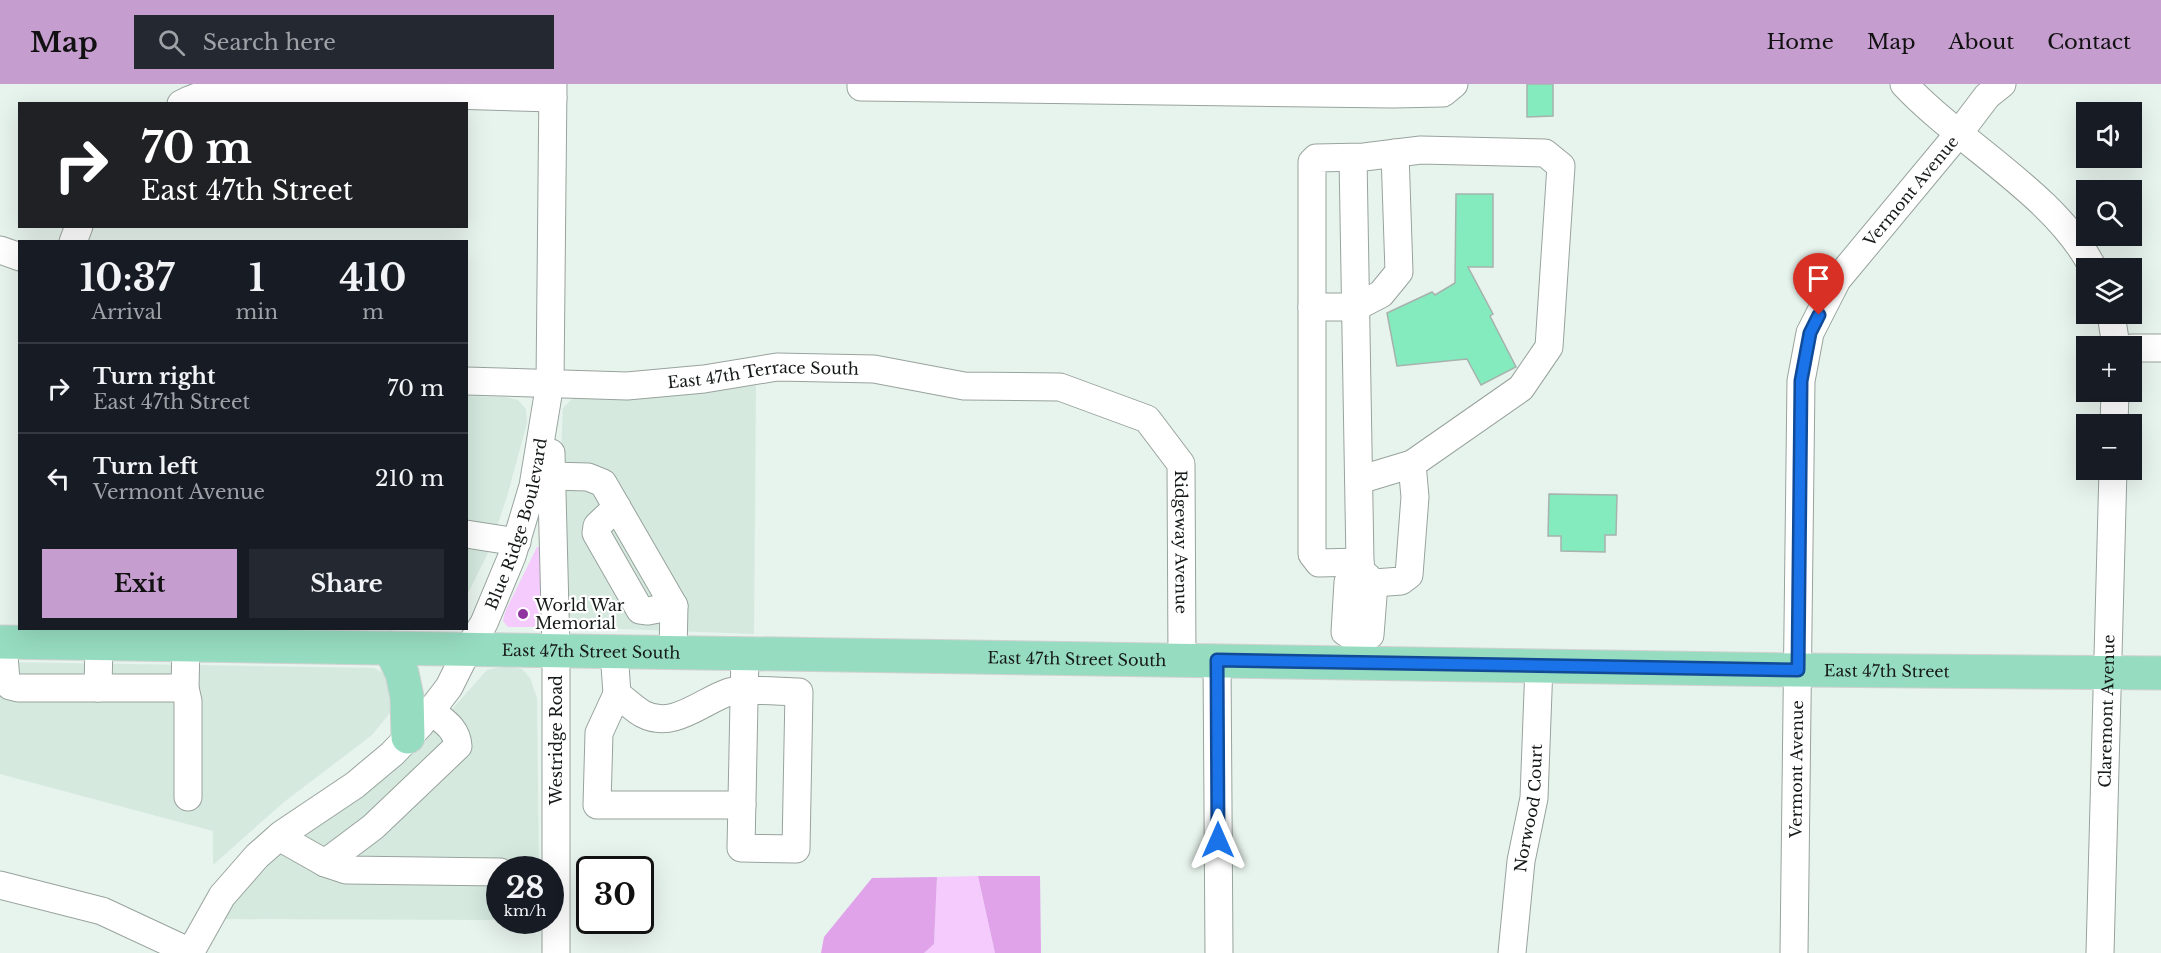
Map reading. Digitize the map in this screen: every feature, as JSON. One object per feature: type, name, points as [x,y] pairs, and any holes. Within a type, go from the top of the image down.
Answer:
[{"type":"main road","name":"East 47th Street South","points":[[18,639],[99,644],[186,645],[306,638],[390,648],[1182,659]]},
{"type":"main road","points":[[390,648],[402,673],[407,697],[408,737]]},
{"type":"main road","name":"East 47th Street","points":[[1182,659],[1217,660],[1358,651],[1539,665],[2161,673]]},
{"type":"street","points":[[868,86],[1393,94],[1443,93],[1454,84]]},
{"type":"street","name":"Vermont Avenue","points":[[1794,953],[1801,381],[1810,333],[1837,280],[1959,133],[1904,84]]},
{"type":"street","points":[[2002,84],[1987,96],[1959,133],[2045,207],[2088,258]]},
{"type":"street","points":[[184,102],[221,91],[246,89],[553,91]]},
{"type":"street","name":"Blue Ridge Boulevard","points":[[190,953],[222,896],[257,856],[279,837],[355,785],[408,737],[449,687],[484,623],[517,542],[534,486],[550,383],[553,91]]},
{"type":"street","points":[[1359,480],[1412,464],[1521,388],[1549,348],[1561,166],[1545,153],[1421,150],[1353,158],[1316,158],[1312,162],[1312,554],[1319,563],[1401,581],[1409,575],[1415,497],[1412,464]]},
{"type":"street","points":[[1312,307],[1356,307],[1382,294],[1400,272],[1395,153]]},
{"type":"street","points":[[1353,158],[1359,480],[1365,572]]},
{"type":"street","points":[[0,250],[18,256]]},
{"type":"street","points":[[2142,348],[2161,348]]},
{"type":"street","name":"East 47th Terrace South","points":[[468,381],[627,386],[704,378],[777,366],[874,369],[963,386],[1060,387]]},
{"type":"street","name":"Westridge Road","points":[[550,383],[556,650],[553,856]]},
{"type":"street","name":"Ridgeway Avenue","points":[[1060,387],[1147,419],[1181,464],[1182,659]]},
{"type":"street","points":[[552,476],[588,477],[603,483],[617,507],[597,526],[596,534],[640,610],[648,611],[674,606],[673,652]]},
{"type":"street","name":"Claremont Avenue","points":[[2100,953],[2113,480]]},
{"type":"street","points":[[468,534],[517,542]]},
{"type":"street","points":[[1358,651],[1345,632],[1348,582],[1365,572]]},
{"type":"street","points":[[18,639],[6,681],[10,686],[18,688],[185,688]]},
{"type":"street","points":[[98,688],[99,644]]},
{"type":"street","points":[[186,645],[188,797]]},
{"type":"street","points":[[614,651],[617,694],[599,733],[597,805],[742,805]]},
{"type":"street","points":[[617,694],[644,715],[665,718],[678,717],[731,691],[755,691],[799,692],[796,849],[741,848],[742,805],[755,691],[755,653]]},
{"type":"street","points":[[1217,660],[1219,953]]},
{"type":"street","name":"Norwood Court","points":[[1512,953],[1521,861],[1534,798],[1539,665]]},
{"type":"street","points":[[325,863],[373,827],[458,746],[452,728],[431,711]]},
{"type":"street","points":[[309,816],[325,863]]},
{"type":"street","points":[[279,837],[325,863],[346,870],[486,872]]},
{"type":"street","points":[[0,885],[102,911],[190,953]]},
{"type":"street","name":"Westridge Road","points":[[555,934],[556,953]]},
{"type":"shaded area","points":[[756,378],[754,634],[597,628],[579,623],[567,614],[559,497],[563,408],[575,396]]},
{"type":"shaded area","points":[[468,396],[506,397],[518,400],[526,409],[527,423],[489,551],[468,593]]},
{"type":"shaded area","points":[[537,547],[544,547],[546,625],[508,627],[503,621],[505,612]]},
{"type":"shaded area","points":[[0,662],[374,668],[392,678],[393,709],[372,735],[284,802],[213,865],[213,831],[0,774]]},
{"type":"shaded area","points":[[506,666],[522,669],[530,678],[537,698],[539,856],[486,856],[486,920],[220,919],[243,887],[291,841],[356,802],[412,754],[487,670]]},
{"type":"shaded area","points":[[978,876],[995,953],[924,953],[934,944],[937,877]]},
{"type":"shaded area","points":[[978,876],[1040,876],[1041,953],[995,953]]},
{"type":"shaded area","points":[[937,877],[934,944],[924,953],[821,953],[824,937],[872,878]]},
{"type":"building","points":[[1527,84],[1553,84],[1553,116],[1527,117]]},
{"type":"building","points":[[1456,194],[1493,194],[1493,267],[1468,267],[1493,314],[1490,316],[1516,367],[1481,385],[1467,359],[1397,366],[1387,313],[1432,292],[1435,295],[1455,283]]},
{"type":"building","points":[[1549,494],[1617,495],[1616,535],[1605,535],[1605,552],[1561,551],[1561,536],[1548,536]]},
{"type":"place","name":"World War Memorial","points":[[523,614]]},
{"type":"route","points":[[1218,840],[1217,660],[1798,670],[1801,381],[1810,333],[1819,315]]}]
